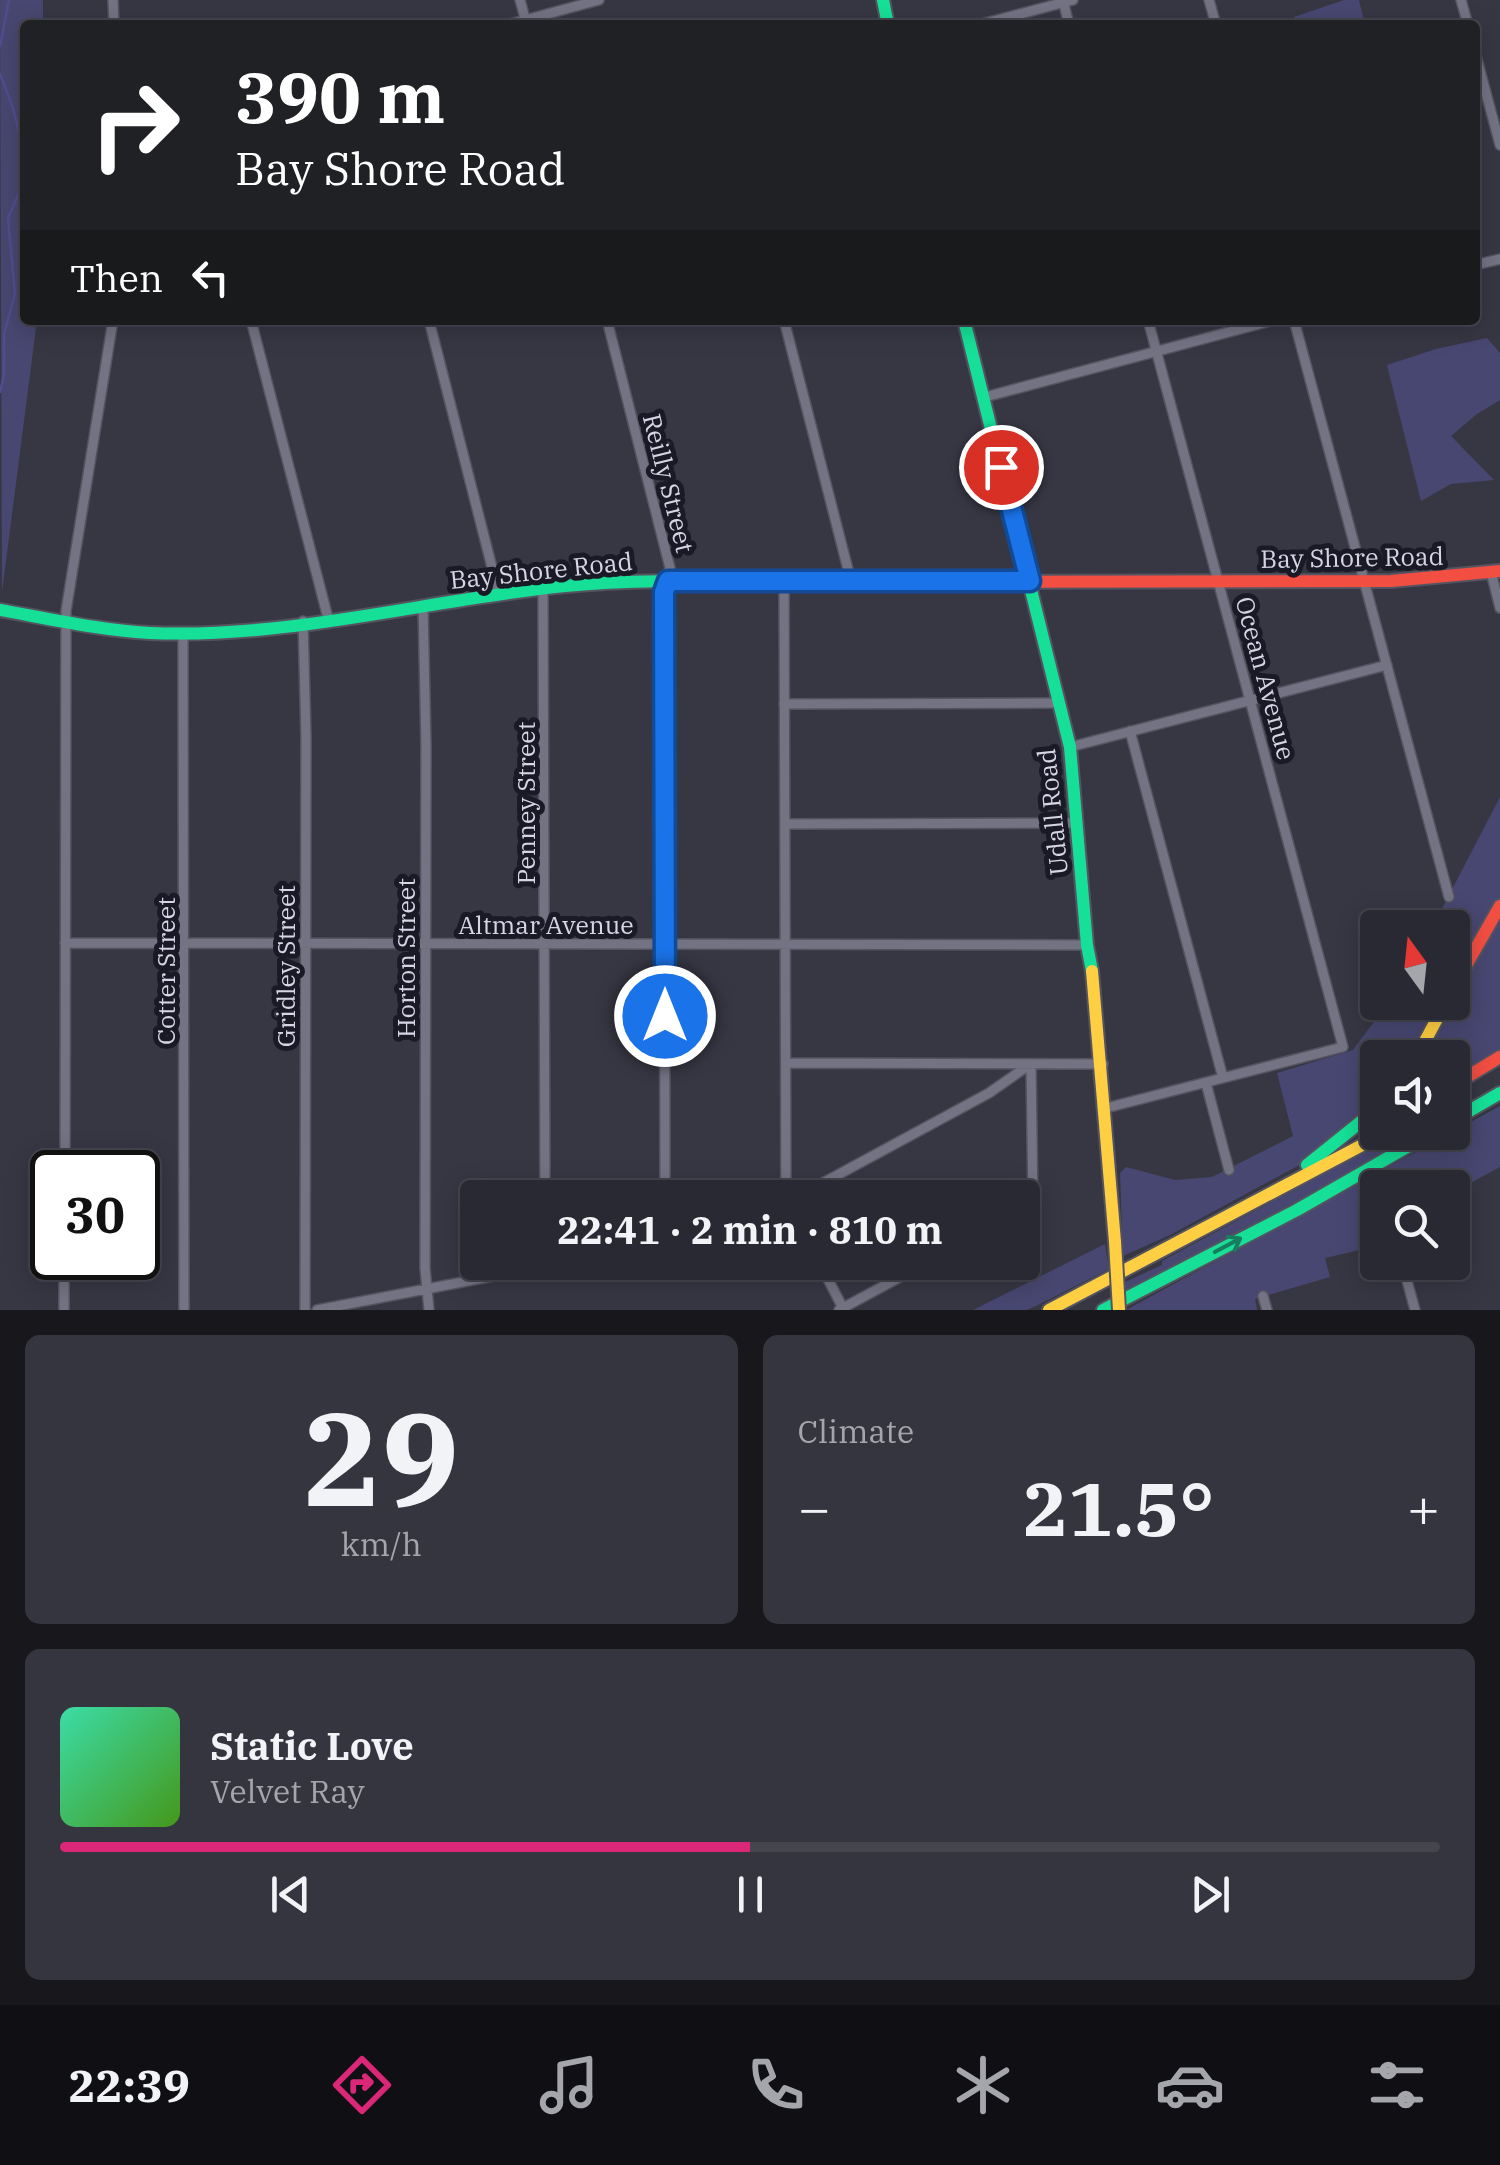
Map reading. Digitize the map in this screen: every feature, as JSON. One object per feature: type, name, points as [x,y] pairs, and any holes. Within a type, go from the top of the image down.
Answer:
[{"type":"main road","name":"Udall Road","points":[[965,325],[1070,747],[1087,945],[1096,991],[1119,1310]]},
{"type":"main road","name":"Bay Shore Road","points":[[3,610],[65,624],[184,633],[303,622],[543,589],[668,581],[1365,581],[1496,572]]},
{"type":"main road","points":[[1470,958],[1500,906]]},
{"type":"main road","points":[[1470,1075],[1500,1057]]},
{"type":"main road","points":[[1470,1084],[1500,1067]]},
{"type":"main road","points":[[1470,1110],[1500,1093]]},
{"type":"main road","points":[[1253,1205],[1360,1124]]},
{"type":"main road","points":[[1326,1165],[1360,1143]]},
{"type":"main road","points":[[1048,1310],[1360,1147]]},
{"type":"main road","points":[[1103,1310],[1297,1210],[1402,1150]]},
{"type":"street","points":[[533,20],[599,0]]},
{"type":"street","points":[[997,20],[1067,1]]},
{"type":"street","points":[[1480,71],[1500,145]]},
{"type":"street","points":[[64,1150],[65,624],[112,325]]},
{"type":"street","points":[[251,325],[328,618]]},
{"type":"street","points":[[430,325],[499,595]]},
{"type":"street","name":"Reilly Street","points":[[608,325],[670,564],[664,592],[665,1180]]},
{"type":"street","points":[[785,325],[850,581]]},
{"type":"street","name":"Ocean Avenue","points":[[1149,325],[1342,1047],[1223,1078]]},
{"type":"street","points":[[985,397],[1256,325]]},
{"type":"street","points":[[1295,325],[1450,897]]},
{"type":"street","points":[[1496,572],[1500,608]]},
{"type":"street","points":[[784,581],[786,1180]]},
{"type":"street","name":"Penney Street","points":[[543,589],[545,1180]]},
{"type":"street","name":"Horton Street","points":[[422,605],[426,1290],[430,1310]]},
{"type":"street","name":"Gridley Street","points":[[303,622],[305,1310]]},
{"type":"street","name":"Cotter Street","points":[[184,633],[184,1310]]},
{"type":"street","points":[[1070,747],[1387,664]]},
{"type":"street","points":[[784,704],[1058,703]]},
{"type":"street","points":[[1106,1108],[1223,1078],[1130,731]]},
{"type":"street","points":[[786,824],[1078,822]]},
{"type":"street","name":"Altmar Avenue","points":[[65,943],[1087,945]]},
{"type":"street","points":[[786,1063],[1102,1064]]},
{"type":"street","points":[[829,1180],[989,1093],[1031,1064]]},
{"type":"street","points":[[1031,1064],[1033,1180]]},
{"type":"street","points":[[1206,1082],[1229,1170]]},
{"type":"street","points":[[64,1280],[64,1310]]},
{"type":"street","points":[[318,1310],[472,1280]]},
{"type":"street","points":[[827,1280],[841,1309],[895,1280]]},
{"type":"street","points":[[1406,1280],[1414,1310]]},
{"type":"street","points":[[1264,1296],[1267,1310]]},
{"type":"shaded area","points":[[0,0],[43,0],[43,20],[20,20],[20,325],[36,325],[2,592]]},
{"type":"shaded area","points":[[1344,0],[1359,0],[1364,20],[1294,20]]},
{"type":"shaded area","points":[[1487,338],[1500,353],[1500,400],[1451,436],[1494,480],[1451,484],[1421,501],[1387,365]]},
{"type":"shaded area","points":[[1500,797],[1500,900],[1470,954],[1470,910],[1441,910]]},
{"type":"shaded area","points":[[1500,917],[1500,1053],[1470,1072],[1470,1040],[1432,1040],[1443,1020],[1470,1020],[1470,971]]},
{"type":"shaded area","points":[[1375,1020],[1434,1020],[1423,1040],[1360,1040]]},
{"type":"shaded area","points":[[1360,1041],[1360,1118],[1305,1162],[1123,1256],[1120,1173],[1126,1167],[1175,1180],[1212,1177],[1293,1136],[1277,1073],[1353,1050]]},
{"type":"shaded area","points":[[1500,1106],[1500,1167],[1470,1183],[1470,1170],[1383,1170],[1419,1150],[1470,1150],[1470,1122]]},
{"type":"shaded area","points":[[1368,1150],[1391,1150],[1126,1294],[1125,1282],[1162,1265],[1162,1261]]},
{"type":"shaded area","points":[[1360,1182],[1360,1250],[1325,1258],[1330,1277],[1255,1299],[1257,1310],[1126,1310]]},
{"type":"shaded area","points":[[1105,1244],[1109,1269],[1038,1305],[1027,1310],[973,1310],[1040,1280],[1040,1276]]},
{"type":"waterway","points":[[0,46],[9,0]]},
{"type":"waterway","points":[[0,74],[20,136]]},
{"type":"waterway","points":[[0,392],[4,334],[15,294],[8,218],[20,190]]},
{"type":"traffic: fast","points":[[883,0],[887,20]]},
{"type":"traffic: fast","points":[[965,325],[1070,747],[1092,971]]},
{"type":"traffic: fast","points":[[0,610],[112,629],[202,633],[306,624],[565,586],[659,581],[815,582]]},
{"type":"traffic: fast","points":[[1470,1110],[1500,1093]]},
{"type":"traffic: fast","points":[[1307,1165],[1360,1122]]},
{"type":"traffic: fast","points":[[1103,1310],[1297,1210],[1402,1150]]},
{"type":"traffic: slow","points":[[1092,971],[1115,1242]]},
{"type":"traffic: slow","points":[[1426,1040],[1436,1020]]},
{"type":"traffic: slow","points":[[1049,1310],[1360,1146]]},
{"type":"traffic: slow","points":[[1115,1242],[1119,1310]]},
{"type":"traffic: jam","points":[[815,582],[1391,581],[1500,571]]},
{"type":"traffic: jam","points":[[1470,958],[1500,906]]},
{"type":"traffic: jam","points":[[1470,1075],[1500,1057]]},
{"type":"route","points":[[665,1016],[664,592],[668,581],[1030,581],[1001,467]]}]
